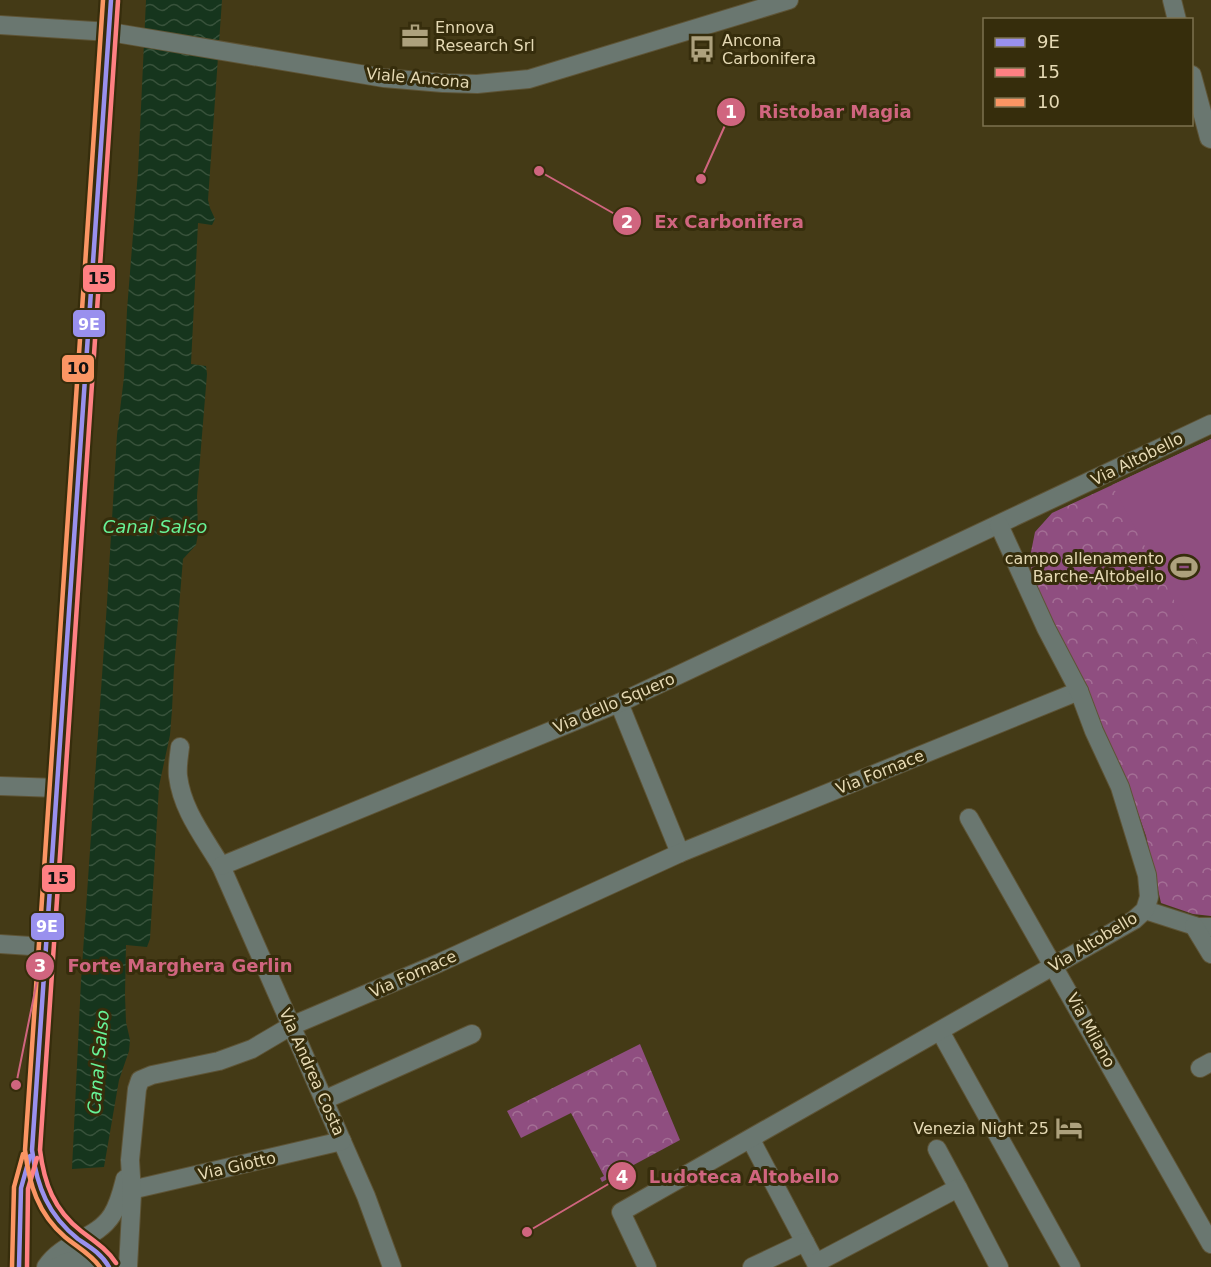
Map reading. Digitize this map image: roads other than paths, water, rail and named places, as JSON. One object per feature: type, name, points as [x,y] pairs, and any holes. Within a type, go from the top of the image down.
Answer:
[{"type":"street","points":[[109,1267],[106,1259],[63,1226],[47,1207],[40,1195],[35,1177],[32,1150],[111,0]]},
{"type":"street","name":"Viale Ancona","points":[[0,25],[110,32],[414,81],[477,84],[529,79],[789,0]]},
{"type":"street","points":[[1172,0],[1176,18]]},
{"type":"street","points":[[1193,82],[1210,139]]},
{"type":"street","name":"Via Altobello","points":[[647,1267],[621,1212],[1134,920],[1145,910],[1149,897],[1147,875],[1120,787],[1094,731],[1079,691],[999,525],[1211,424]]},
{"type":"street","name":"Via dello Squero","points":[[227,863],[619,703],[999,525]]},
{"type":"street","name":"Via Fornace","points":[[125,1196],[137,1089],[141,1080],[152,1075],[219,1061],[252,1049],[291,1026],[439,963],[680,853],[1079,691]]},
{"type":"street","points":[[619,703],[680,853]]},
{"type":"street","name":"Via Andrea Costa","points":[[180,747],[178,773],[183,799],[192,819],[227,863],[291,1026],[366,1196],[392,1267]]},
{"type":"street","points":[[0,786],[57,788]]},
{"type":"street","name":"Via Milano","points":[[969,818],[1211,1244]]},
{"type":"street","points":[[1145,910],[1203,927],[1211,954]]},
{"type":"street","points":[[0,944],[46,947]]},
{"type":"street","points":[[940,1031],[1071,1267]]},
{"type":"street","points":[[324,1100],[472,1034]]},
{"type":"street","points":[[751,1140],[817,1265],[958,1188]]},
{"type":"street","name":"Via Giotto","points":[[125,1196],[342,1141]]},
{"type":"street","points":[[937,1149],[999,1267]]},
{"type":"street","points":[[19,1267],[21,1188],[32,1150]]},
{"type":"street","points":[[63,1226],[73,1227],[94,1222],[125,1196]]},
{"type":"street","points":[[46,1267],[57,1253],[102,1227],[125,1196]]},
{"type":"street","points":[[125,1196],[128,1267]]},
{"type":"street","points":[[752,1267],[805,1242]]},
{"type":"street","points":[[57,1267],[74,1260],[94,1267]]},
{"type":"water","name":"Canal Salso","points":[[146,0],[222,0],[208,200],[215,219],[212,225],[198,223],[191,364],[206,366],[207,374],[197,496],[198,534],[196,545],[183,559],[170,735],[159,786],[150,939],[147,947],[126,945],[125,995],[129,1051],[119,1080],[104,1167],[72,1169],[81,981],[117,435],[124,377],[138,172]]},
{"type":"place","name":"Ennova Research Srl","points":[[415,36]]},
{"type":"place","name":"Ancona Carbonifera","points":[[702,49]]},
{"type":"place","name":"Ex Carbonifera","points":[[539,171]]},
{"type":"place","name":"Ristobar Magia","points":[[701,179]]},
{"type":"place","name":"campo allenamento Barche-Altobello","points":[[1184,567]]},
{"type":"place","name":"Forte Marghera Gerlin","points":[[16,1085]]},
{"type":"place","name":"Venezia Night 25","points":[[1069,1128]]},
{"type":"place","name":"Ludoteca Altobello","points":[[527,1232]]}]
